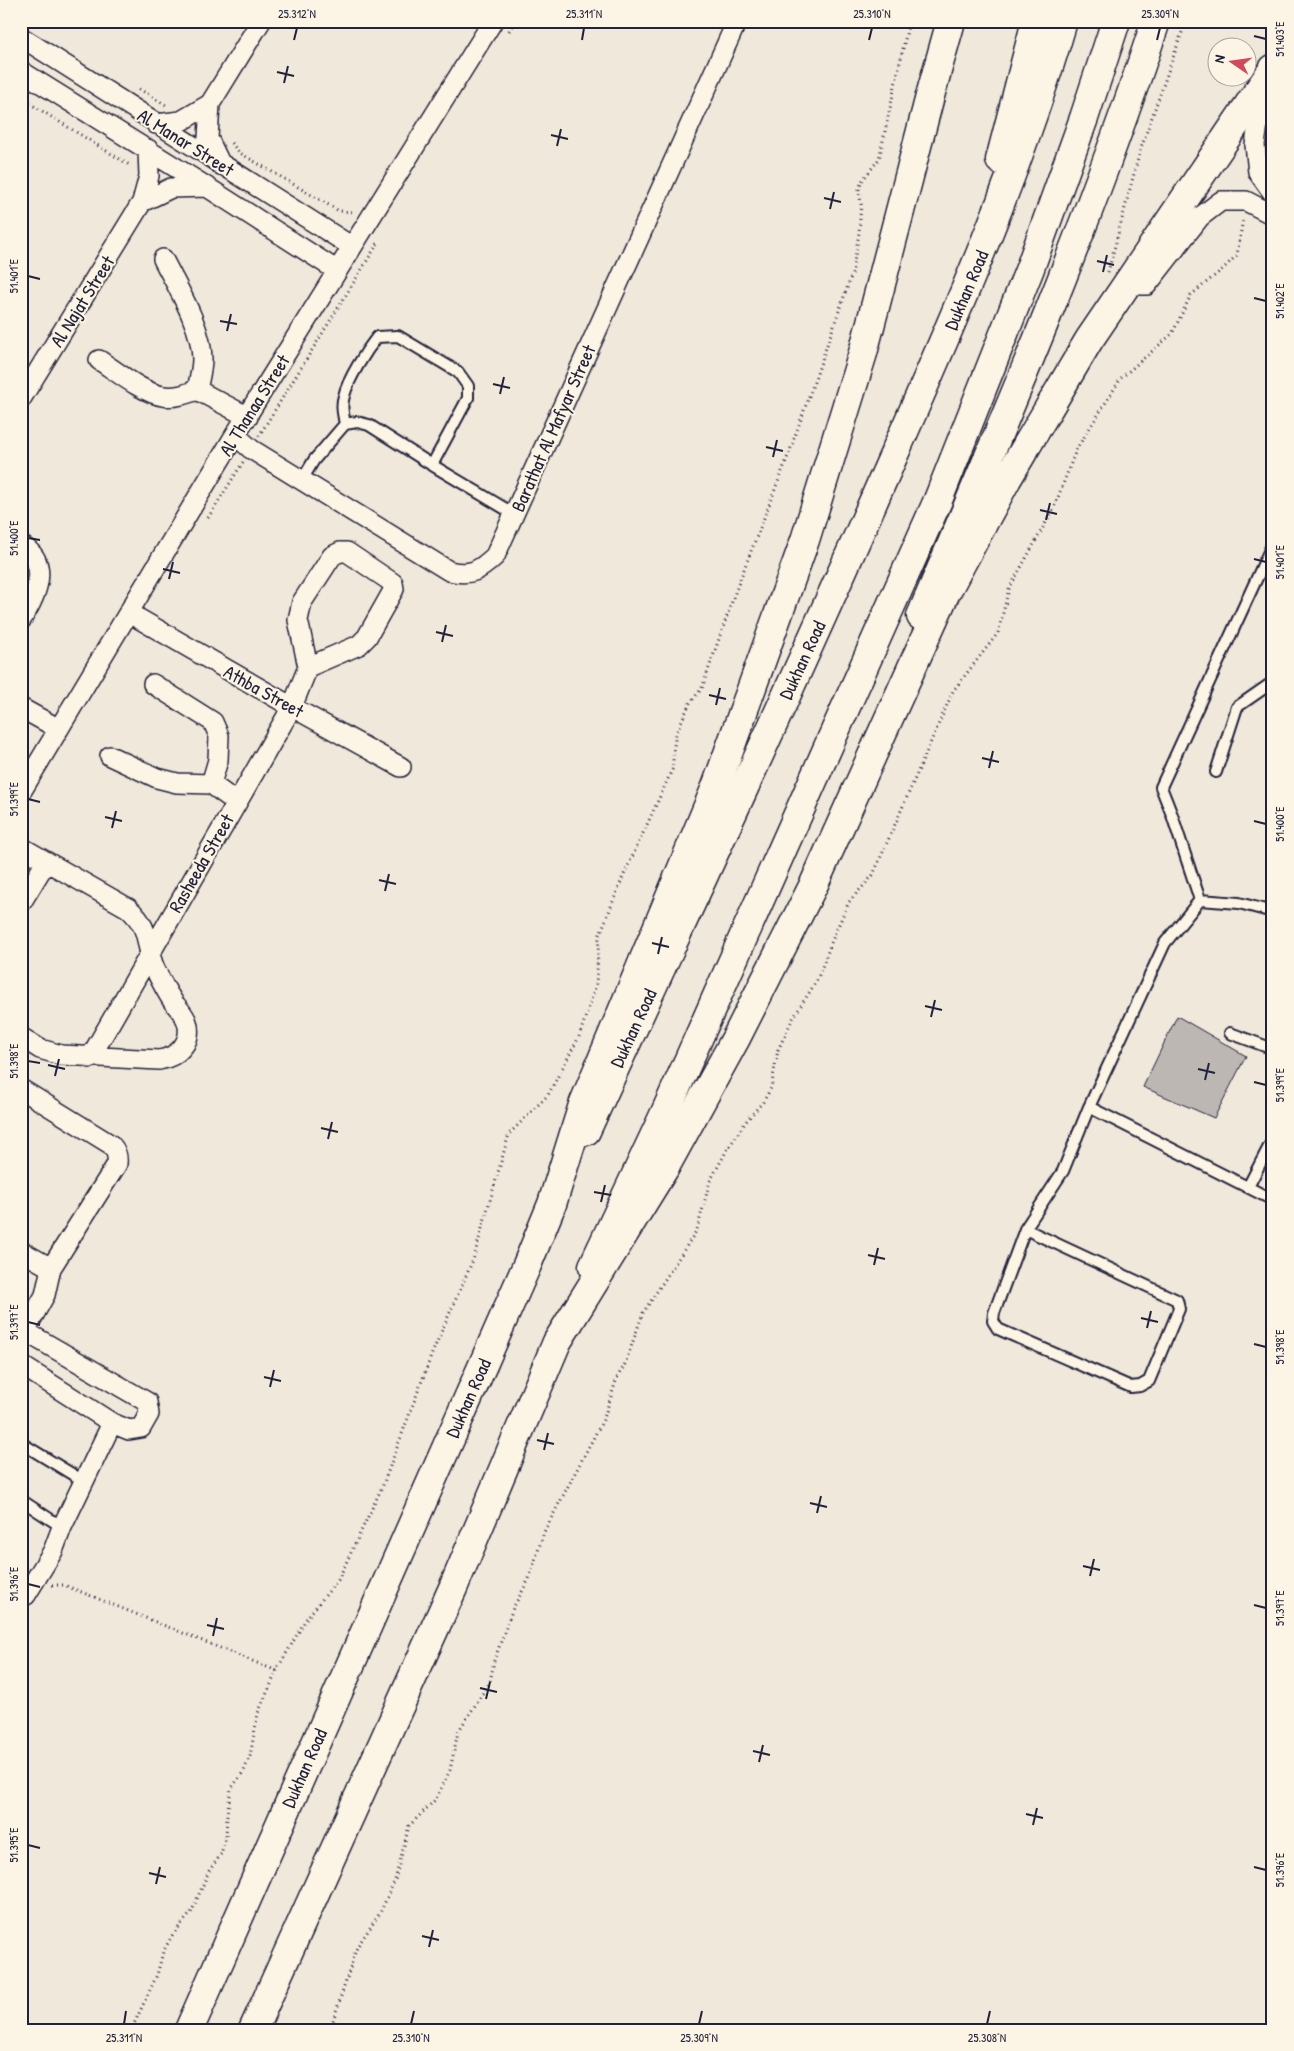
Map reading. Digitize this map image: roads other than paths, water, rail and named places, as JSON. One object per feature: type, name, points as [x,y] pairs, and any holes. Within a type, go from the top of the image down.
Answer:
[{"type":"main road","points":[[552,1204],[583,1105],[719,778],[805,540],[863,353],[951,21]]},
{"type":"main road","points":[[962,301],[1036,21]]},
{"type":"main road","name":"Dukhan Road","points":[[189,2030],[552,1204],[835,589],[962,301],[1011,180],[1063,21]]},
{"type":"main road","points":[[253,2030],[453,1588],[557,1342],[665,1113],[938,500],[1030,268],[1084,118],[1116,21]]},
{"type":"main road","points":[[866,768],[880,713],[982,474],[1074,251],[1156,21]]},
{"type":"main road","points":[[557,1342],[664,1169],[736,1038],[814,884],[945,594],[1007,479],[1089,340],[1117,279],[1273,69]]},
{"type":"street","points":[[156,124],[181,121],[210,104],[261,21]]},
{"type":"street","name":"Al Thanaa Street","points":[[26,797],[59,729],[235,435],[248,417],[336,270],[493,21]]},
{"type":"street","name":"Barathat Al Mafyar Street","points":[[235,435],[251,449],[449,571],[462,574],[475,572],[494,556],[514,514],[737,21]]},
{"type":"street","name":"Al Manar Street","points":[[21,38],[351,246]]},
{"type":"street","name":"Al Manar Street","points":[[21,72],[207,187],[336,270]]},
{"type":"street","points":[[1273,96],[1258,124],[1255,146],[1258,172],[1273,193]]},
{"type":"street","points":[[210,104],[208,138],[221,165]]},
{"type":"street","name":"Al Najat Street","points":[[21,399],[142,202],[149,176],[148,150]]},
{"type":"street","points":[[142,202],[172,188],[207,187]]},
{"type":"street","points":[[1117,279],[1148,285],[1200,217],[1221,201],[1246,201],[1273,215]]},
{"type":"street","points":[[163,259],[185,304],[200,342],[202,360],[197,390]]},
{"type":"street","points":[[99,360],[150,392],[163,396],[172,396],[197,390],[248,417]]},
{"type":"street","points":[[21,545],[35,557],[40,575],[34,597],[21,620]]},
{"type":"street","points":[[340,552],[347,552],[393,583],[394,589],[363,642],[308,667],[298,620],[302,602],[332,556],[340,552]]},
{"type":"street","name":"Athba Street","points":[[129,613],[401,767]]},
{"type":"street","name":"Rasheeda Street","points":[[90,1058],[292,707],[308,667]]},
{"type":"street","points":[[153,684],[213,722],[219,736],[218,760],[211,784]]},
{"type":"street","points":[[21,708],[59,729]]},
{"type":"street","points":[[110,756],[157,778],[177,783],[211,784],[236,802]]},
{"type":"street","points":[[21,848],[128,908],[135,914],[146,931],[149,954],[160,980],[187,1021],[188,1029],[185,1044],[175,1055],[159,1060],[90,1058],[50,1053],[21,1037]]},
{"type":"street","points":[[21,903],[46,862]]},
{"type":"street","points":[[21,1089],[110,1144],[116,1150],[118,1157],[117,1164],[51,1268],[45,1295],[22,1332],[147,1402],[149,1414],[141,1428],[129,1430],[112,1423],[21,1365]]},
{"type":"street","points":[[21,1250],[51,1268]]},
{"type":"street","points":[[23,1594],[53,1551],[62,1527],[112,1423]]},
{"type":"lane","points":[[345,424],[342,408],[344,395],[366,350],[377,337],[398,336],[458,372],[468,386],[468,398],[432,465]]},
{"type":"lane","points":[[302,480],[314,460],[345,424],[357,422],[369,425],[514,514]]},
{"type":"lane","points":[[1200,900],[1161,787],[1273,543]]},
{"type":"lane","points":[[1216,772],[1237,707],[1273,682]]},
{"type":"lane","points":[[1200,900],[1239,903],[1273,912]]},
{"type":"lane","points":[[1025,1229],[1177,1300],[1179,1309],[1148,1381],[1140,1386],[1131,1387],[998,1329],[994,1321],[994,1313],[1025,1229],[1063,1171],[1089,1107],[1165,943],[1200,900]]},
{"type":"lane","points":[[1230,1033],[1273,1049]]},
{"type":"lane","points":[[1089,1107],[1273,1200]]},
{"type":"lane","points":[[1248,1187],[1273,1139]]},
{"type":"lane","points":[[21,1443],[84,1482]]},
{"type":"lane","points":[[21,1500],[62,1527]]}]
